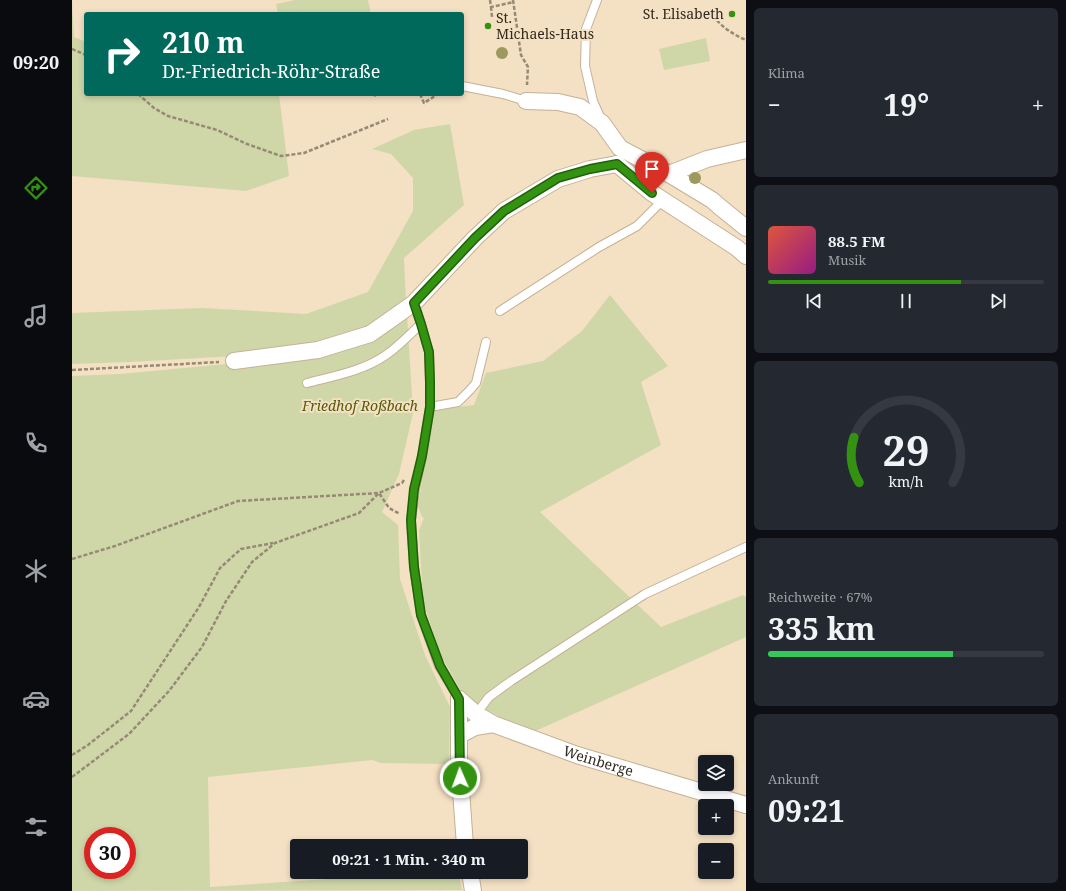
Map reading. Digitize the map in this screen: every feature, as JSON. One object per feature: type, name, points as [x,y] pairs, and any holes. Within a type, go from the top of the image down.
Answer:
[{"type":"street","points":[[526,102],[558,102],[580,107],[602,123],[620,148],[669,174],[712,200],[746,228]]},
{"type":"street","points":[[617,164],[620,148]]},
{"type":"street","points":[[669,174],[707,159],[746,150]]},
{"type":"street","points":[[234,361],[318,350],[370,334],[414,303],[475,238],[504,211],[558,178],[590,169],[617,164],[663,200],[737,248],[746,256]]},
{"type":"street","name":"Weinberge","points":[[459,699],[476,714],[493,724],[577,755],[746,805]]},
{"type":"street","name":"Weinberge","points":[[459,699],[459,762],[464,839]]},
{"type":"street","points":[[460,735],[475,727],[493,724]]},
{"type":"street","points":[[471,879],[473,891]]},
{"type":"lane","points":[[597,0],[586,29],[585,66],[593,101],[602,123]]},
{"type":"lane","points":[[464,86],[503,94],[526,102]]},
{"type":"lane","points":[[500,311],[599,247],[637,226],[663,200]]},
{"type":"lane","name":"Weinberge","points":[[414,303],[429,352],[430,407],[422,456],[414,489],[411,520],[414,567],[421,615],[440,666],[459,699]]},
{"type":"lane","points":[[307,383],[370,364],[398,346],[421,324]]},
{"type":"lane","points":[[430,407],[458,402],[470,390],[476,383],[486,342]]},
{"type":"lane","points":[[476,714],[489,697],[500,689],[645,594],[746,547]]},
{"type":"path","points":[[490,0],[492,16]]},
{"type":"path","points":[[491,6],[514,1],[521,55],[528,67],[526,102]]},
{"type":"path","points":[[716,9],[715,18],[721,25],[746,40]]},
{"type":"path","points":[[72,49],[84,54]]},
{"type":"path","points":[[140,96],[154,108],[168,116],[217,130],[247,144],[281,156],[304,153],[388,119]]},
{"type":"path","points":[[421,96],[424,103],[435,96]]},
{"type":"path","points":[[72,370],[234,361]]},
{"type":"path","points":[[72,559],[115,546],[238,502],[379,492],[402,483],[406,477]]},
{"type":"path","points":[[379,492],[389,508],[411,520]]},
{"type":"path","points":[[72,755],[131,711],[199,607],[220,568],[242,549],[274,543],[359,513],[379,492]]},
{"type":"path","points":[[72,777],[129,734],[169,691],[202,647],[226,601],[252,562],[274,543]]},
{"type":"green space","points":[[72,0],[74,37],[84,41],[84,96],[279,96],[289,176],[246,191],[72,176]]},
{"type":"green space","points":[[295,0],[368,0],[371,12],[278,12],[276,4]]},
{"type":"green space","points":[[706,38],[710,61],[664,70],[659,49]]},
{"type":"green space","points":[[450,124],[464,205],[404,258],[406,304],[369,329],[319,344],[236,356],[72,364],[72,313],[202,308],[306,314],[368,292],[413,211],[413,178],[391,154],[372,149],[414,130]]},
{"type":"green space","points":[[610,295],[668,366],[641,382],[661,445],[540,512],[661,627],[743,595],[746,597],[746,637],[533,732],[481,707],[464,696],[440,654],[424,604],[419,530],[424,518],[422,517],[418,506],[434,410],[474,405],[486,373],[543,361],[582,331]]},
{"type":"green space","name":"Friedhof Roßbach","points":[[407,313],[413,413],[399,474],[382,512],[398,525],[400,579],[425,655],[450,707],[449,764],[381,763],[372,760],[208,777],[210,887],[328,879],[460,879],[462,890],[72,891],[72,376],[120,374],[301,357]]},
{"type":"place","name":"St. Elisabeth","points":[[732,14]]},
{"type":"place","name":"St. Michaels-Haus","points":[[488,26]]},
{"type":"route","points":[[460,778],[459,699],[440,666],[421,615],[414,567],[411,520],[414,489],[422,456],[430,407],[429,352],[414,303],[475,238],[504,211],[558,178],[590,169],[617,164],[652,193]]}]
